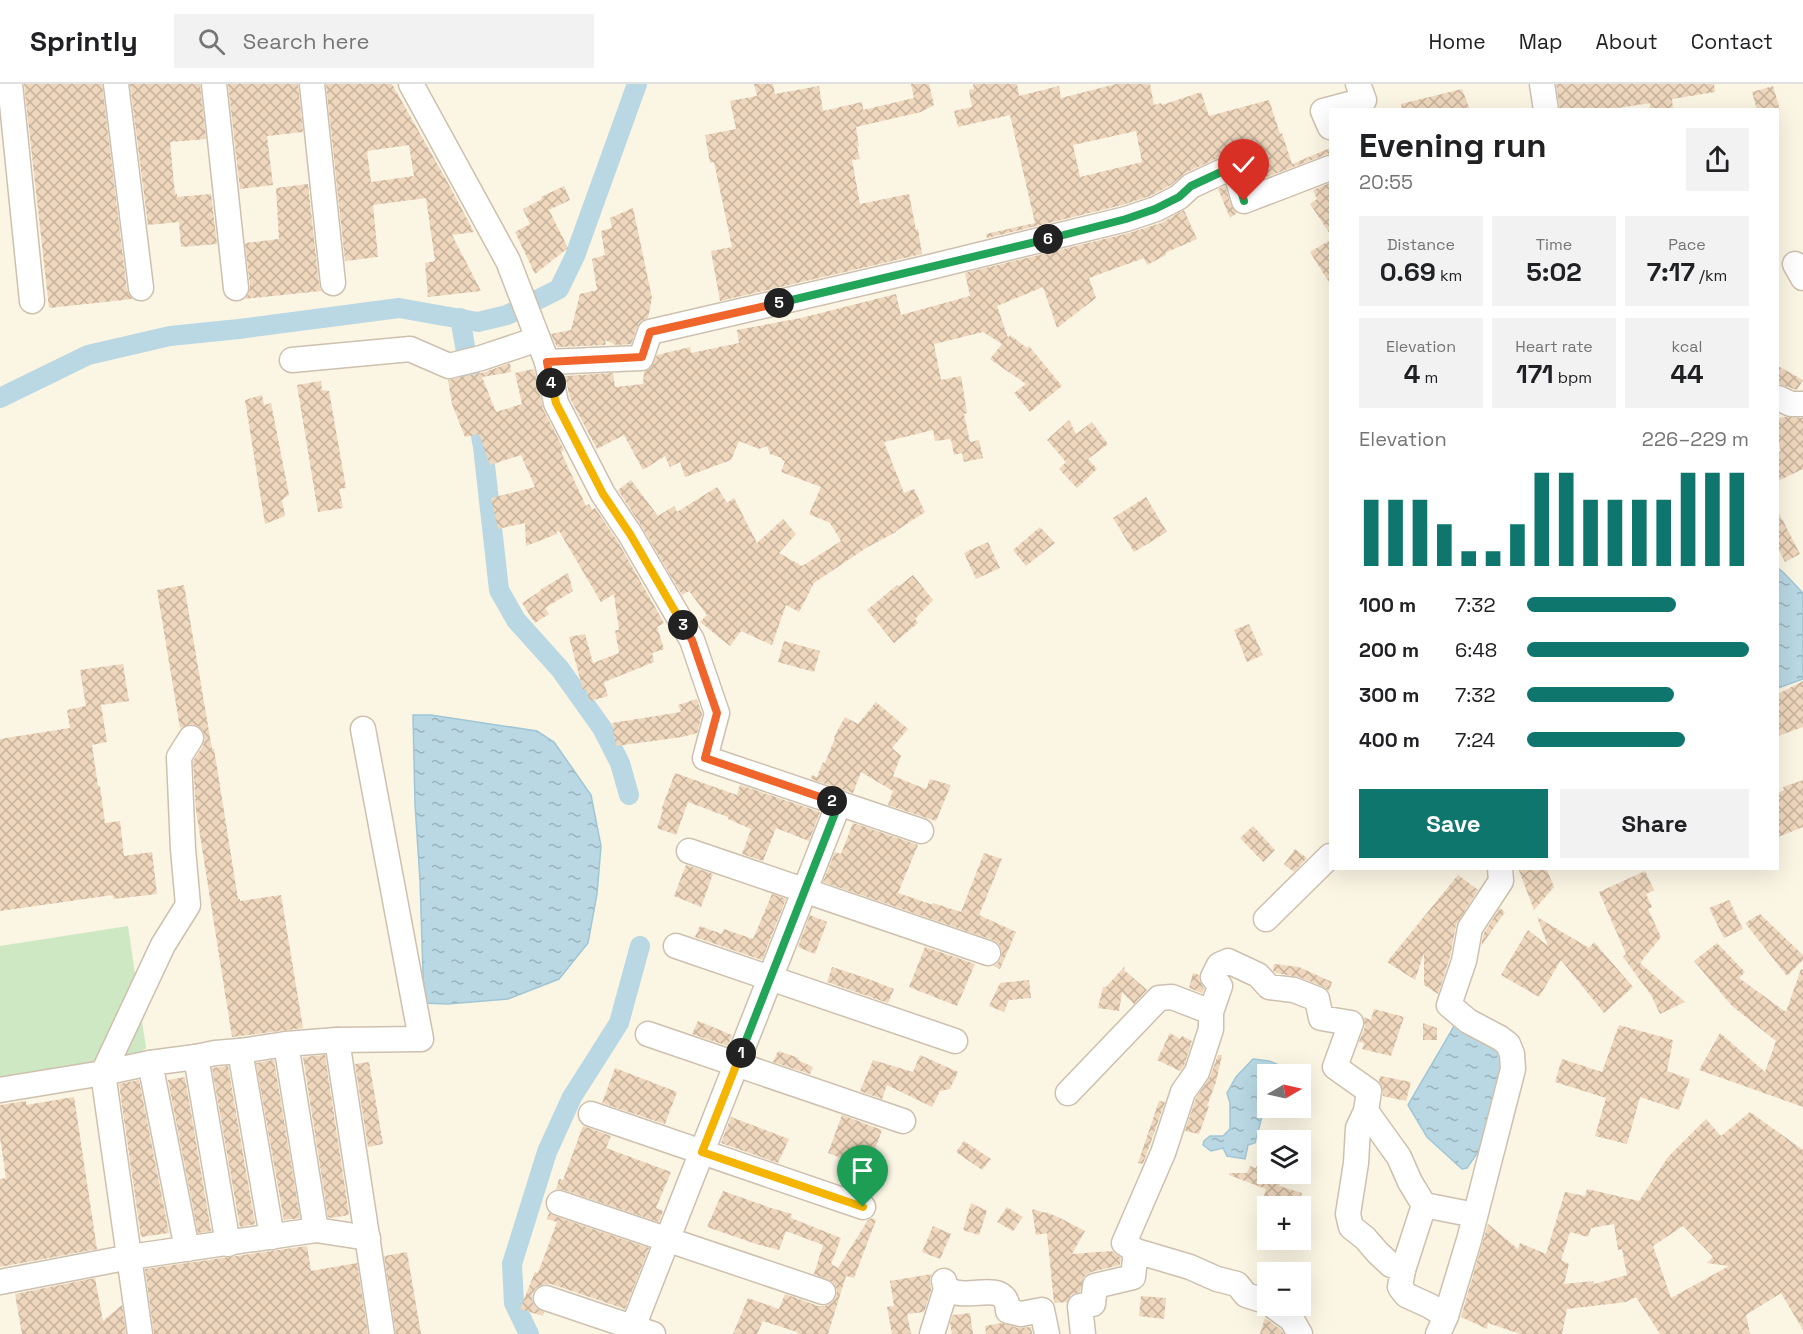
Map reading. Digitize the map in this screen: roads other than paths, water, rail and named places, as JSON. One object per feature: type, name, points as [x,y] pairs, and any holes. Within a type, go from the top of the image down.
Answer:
[{"type":"street","points":[[10,84],[32,301]]},
{"type":"street","points":[[116,84],[141,288]]},
{"type":"street","points":[[214,84],[236,288]]},
{"type":"street","points":[[312,84],[333,283]]},
{"type":"street","points":[[411,84],[508,261],[547,362],[556,403],[566,423],[603,494],[630,534],[692,640],[717,713],[705,758],[921,831]]},
{"type":"street","points":[[1334,108],[1364,100],[1358,84]]},
{"type":"street","points":[[1542,84],[1546,108]]},
{"type":"street","points":[[1329,109],[1323,111],[1329,124]]},
{"type":"street","points":[[547,362],[642,357],[650,332],[1126,219],[1155,209],[1179,197],[1191,186],[1234,166],[1244,201],[1329,168]]},
{"type":"street","points":[[292,360],[410,349],[449,366],[481,358],[536,334]]},
{"type":"street","points":[[1779,398],[1791,404],[1803,404]]},
{"type":"street","points":[[0,1090],[150,1063],[286,1044],[337,1040],[421,1039],[363,729]]},
{"type":"street","points":[[140,1334],[103,1073],[164,945],[188,905],[179,757],[191,738]]},
{"type":"street","points":[[546,1298],[643,1331],[667,1240],[839,803]]},
{"type":"street","points":[[689,851],[988,953]]},
{"type":"street","points":[[1266,919],[1329,857]]},
{"type":"street","points":[[1442,1325],[1475,1215],[1513,1069],[1512,1054],[1508,1044],[1468,1021],[1449,1005],[1464,961],[1470,928],[1501,881],[1500,870]]},
{"type":"street","points":[[676,946],[955,1041]]},
{"type":"street","points":[[1257,1298],[1246,1295],[1237,1284],[1217,1280],[1190,1267],[1136,1251],[1124,1243],[1163,1153],[1183,1092],[1197,1072],[1211,1029],[1211,1012],[1220,986],[1213,977],[1219,965],[1228,961],[1258,975],[1269,987],[1294,990],[1317,999],[1321,1018],[1351,1023],[1335,1067],[1370,1091],[1366,1111],[1358,1128],[1356,1163],[1348,1214],[1351,1227],[1391,1265],[1403,1270]]},
{"type":"street","points":[[1068,1093],[1159,999],[1172,997],[1211,1012]]},
{"type":"street","points":[[648,1034],[903,1121]]},
{"type":"street","points":[[337,1040],[382,1334]]},
{"type":"street","points":[[286,1044],[316,1230]]},
{"type":"street","points":[[240,1051],[272,1238]]},
{"type":"street","points":[[196,1057],[228,1244]]},
{"type":"street","points":[[150,1063],[187,1249]]},
{"type":"street","points":[[1366,1111],[1400,1157],[1410,1182],[1424,1205],[1475,1215]]},
{"type":"street","points":[[591,1114],[863,1207]]},
{"type":"street","points":[[559,1203],[823,1292]]},
{"type":"street","points":[[1424,1205],[1403,1270],[1400,1287],[1406,1295],[1430,1306],[1442,1325]]},
{"type":"street","points":[[0,1282],[130,1257],[316,1230],[368,1238]]},
{"type":"street","points":[[1083,1334],[1080,1306],[1093,1304],[1095,1286],[1132,1277],[1136,1251]]},
{"type":"street","points":[[932,1334],[945,1285],[961,1294],[1003,1295],[1008,1302],[1008,1311],[1021,1314],[1042,1310],[1047,1334]]},
{"type":"street","points":[[1287,1316],[1292,1320],[1300,1334]]},
{"type":"water","points":[[1779,569],[1803,593],[1803,679],[1779,688]]},
{"type":"water","points":[[413,715],[431,715],[537,731],[554,742],[591,795],[601,846],[597,894],[588,943],[559,979],[508,999],[447,1004],[424,1003]]},
{"type":"water","points":[[1457,1021],[1497,1046],[1503,1070],[1490,1119],[1478,1152],[1467,1168],[1462,1169],[1427,1137],[1408,1105]]},
{"type":"water","points":[[1253,1059],[1276,1064],[1257,1064],[1257,1118],[1262,1118],[1255,1143],[1248,1145],[1245,1159],[1227,1156],[1223,1148],[1211,1151],[1203,1145],[1210,1136],[1223,1136],[1230,1129],[1230,1103],[1227,1093],[1236,1077]]},
{"type":"waterway","points":[[0,398],[88,355],[170,336],[399,308],[478,322],[507,315],[559,289],[575,256],[637,84]]},
{"type":"waterway","points":[[460,318],[483,447],[499,590],[516,620],[560,669],[602,728],[620,763],[629,795]]},
{"type":"waterway","points":[[529,1334],[514,1303],[512,1264],[547,1152],[572,1097],[619,1023],[640,946]]}]
